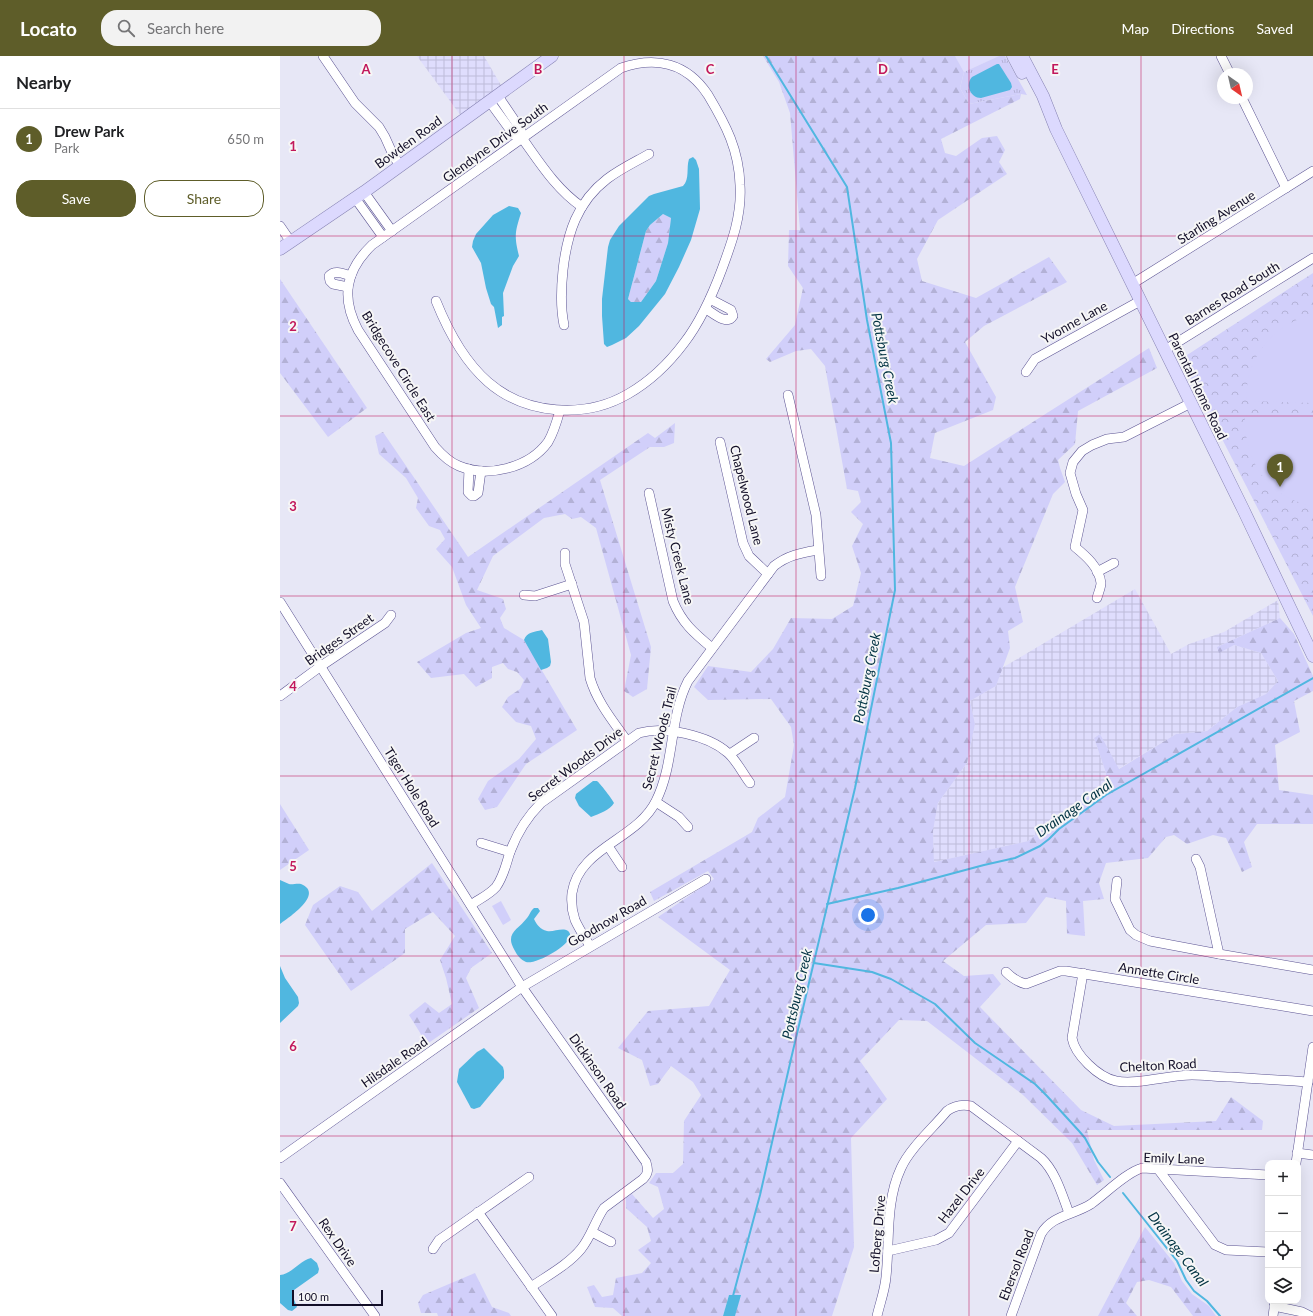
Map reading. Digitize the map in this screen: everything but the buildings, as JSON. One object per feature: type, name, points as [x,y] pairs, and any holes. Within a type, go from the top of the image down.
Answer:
[{"type":"main road","name":"Bowden Road","points":[[280,249],[360,195],[552,56]]},
{"type":"main road","name":"Parental Home Road","points":[[1013,56],[1036,101],[1056,129]]},
{"type":"main road","name":"Parental Home Road","points":[[1022,56],[1043,96],[1056,129],[1191,403],[1313,656]]},
{"type":"street","points":[[323,56],[355,102],[378,127],[400,165]]},
{"type":"street","points":[[1221,56],[1227,68]]},
{"type":"street","name":"Glendyne Drive South","points":[[351,276],[357,262],[364,253],[392,231],[621,68],[641,62],[662,62],[683,70],[703,88],[722,119],[728,132],[738,164],[740,198],[738,222],[710,299]]},
{"type":"street","points":[[494,99],[521,130],[522,138],[553,181],[573,201],[582,207]]},
{"type":"street","points":[[1245,104],[1286,188]]},
{"type":"street","points":[[564,324],[561,312],[561,295],[565,252],[571,229],[582,207],[598,186],[607,178],[649,154]]},
{"type":"street","name":"Starling Avenue","points":[[1132,284],[1313,172]]},
{"type":"street","points":[[360,195],[392,231]]},
{"type":"street","points":[[360,195],[383,238]]},
{"type":"street","points":[[280,226],[291,242]]},
{"type":"street","name":"Barnes Road South","points":[[1165,350],[1313,258]]},
{"type":"street","points":[[348,287],[333,284],[330,281],[329,276],[336,272],[351,276]]},
{"type":"street","name":"Bridgecove Circle East","points":[[351,276],[348,287],[349,308],[358,330],[435,447],[450,461],[459,466],[481,471],[510,467],[519,464],[535,455],[547,443],[552,434],[560,410]]},
{"type":"street","points":[[436,301],[444,321],[460,348],[474,368],[489,383],[509,397],[520,402],[545,409],[560,410],[580,410],[594,407],[618,399],[639,387],[663,366],[683,344],[706,309],[710,299],[731,310],[733,316],[728,321],[724,320],[706,309]]},
{"type":"street","name":"Yvonne Lane","points":[[1026,372],[1035,359],[1140,301]]},
{"type":"street","points":[[788,395],[816,515],[821,576]]},
{"type":"street","points":[[1097,598],[1101,583],[1097,572],[1088,558],[1075,547],[1083,510],[1076,494],[1070,473],[1073,462],[1082,451],[1092,444],[1107,439],[1124,437],[1191,403]]},
{"type":"street","name":"Chapelwood Lane","points":[[720,442],[743,543],[749,556],[768,574]]},
{"type":"street","points":[[469,469],[468,492],[472,496],[478,493],[481,471]]},
{"type":"street","name":"Misty Creek Lane","points":[[649,494],[673,601],[680,616],[694,633],[712,648]]},
{"type":"street","points":[[712,648],[774,566],[785,558],[795,554],[818,550]]},
{"type":"street","points":[[565,553],[565,564],[584,622],[590,678],[600,701],[627,741]]},
{"type":"street","points":[[1097,572],[1114,563]]},
{"type":"street","points":[[524,595],[535,596],[572,584]]},
{"type":"street","name":"Tiger Hole Road","points":[[280,602],[522,987]]},
{"type":"street","name":"Bridges Street","points":[[280,696],[321,666],[385,623],[391,615]]},
{"type":"street","name":"Secret Woods Trail","points":[[590,946],[575,921],[573,914],[572,896],[576,878],[586,863],[593,856],[636,826],[651,810],[656,802],[664,780],[680,699],[693,673],[712,648]]},
{"type":"street","name":"Secret Woods Drive","points":[[470,905],[490,893],[495,888],[503,874],[510,852],[530,814],[541,803],[639,733],[648,730],[657,730],[703,738],[717,744],[730,754]]},
{"type":"street","points":[[750,783],[730,754],[754,738]]},
{"type":"street","points":[[656,802],[679,817],[688,828]]},
{"type":"street","points":[[481,843],[510,852]]},
{"type":"street","points":[[608,846],[622,867]]},
{"type":"street","points":[[1196,859],[1200,867],[1219,954]]},
{"type":"street","name":"Goodnow Road","points":[[522,987],[706,879]]},
{"type":"street","points":[[1117,881],[1115,900],[1130,930],[1136,935],[1150,941],[1313,970]]},
{"type":"street","name":"Annette Circle","points":[[1006,972],[1014,979],[1026,984],[1060,971],[1083,973],[1313,1012]]},
{"type":"street","name":"Chelton Road","points":[[1083,973],[1072,1038],[1073,1045],[1081,1056],[1100,1074],[1108,1078],[1116,1081],[1132,1082],[1192,1075],[1308,1082]]},
{"type":"street","name":"Hilsdale Road","points":[[280,1158],[522,987]]},
{"type":"street","name":"Dickinson Road","points":[[522,987],[646,1162],[648,1168],[648,1172],[643,1179],[604,1208],[599,1215],[592,1232]]},
{"type":"street","points":[[1296,1160],[1313,1047]]},
{"type":"street","name":"Lofberg Drive","points":[[877,1316],[885,1287],[892,1194],[901,1169],[910,1154],[947,1111],[952,1107],[964,1104],[971,1106],[1018,1141]]},
{"type":"street","points":[[1018,1141],[1041,1158],[1050,1168],[1070,1213]]},
{"type":"street","name":"Hazel Drive","points":[[888,1251],[936,1240],[949,1233],[1018,1141]]},
{"type":"street","points":[[1297,1153],[1313,1155]]},
{"type":"street","name":"Emily Lane","points":[[1070,1213],[1091,1204],[1138,1169],[1142,1168],[1265,1175]]},
{"type":"street","points":[[1158,1169],[1215,1245],[1226,1250],[1265,1252]]},
{"type":"street","points":[[433,1249],[439,1240],[529,1177]]},
{"type":"street","name":"Rex Drive","points":[[280,1183],[375,1316]]},
{"type":"street","points":[[478,1212],[552,1316]]},
{"type":"street","name":"Ebersol Road","points":[[1011,1316],[1041,1234],[1048,1224],[1070,1213]]},
{"type":"street","points":[[531,1287],[574,1258],[581,1250],[592,1232],[611,1242]]},
{"type":"street","points":[[1273,1316],[1275,1304]]},
{"type":"street","points":[[1278,1304],[1310,1316]]},
{"type":"shaded area","points":[[417,56],[484,56],[502,87],[461,116]]},
{"type":"shaded area","points":[[955,56],[999,56],[964,72]]},
{"type":"shaded area","points":[[999,64],[1011,83],[1012,87],[1010,90],[981,98],[974,96],[969,87],[972,77]]},
{"type":"shaded area","points":[[693,157],[696,160],[699,169],[700,209],[691,240],[665,294],[639,326],[626,338],[607,347],[604,344],[602,299],[610,240],[619,226],[649,196],[683,186],[687,177],[689,159]],"holes":[[[663,214],[671,218],[668,243],[656,281],[641,302],[631,302],[628,299],[646,231],[650,225]]]},
{"type":"shaded area","points":[[509,206],[518,208],[521,213],[516,234],[516,244],[519,256],[513,266],[503,293],[504,316],[502,317],[502,325],[498,328],[494,307],[491,304],[486,288],[481,263],[472,247],[476,234],[493,215]]},
{"type":"shaded area","points":[[1135,589],[1171,654],[1189,644],[1224,632],[1278,600],[1280,618],[1217,647],[1234,645],[1261,653],[1278,681],[1266,694],[1237,707],[1207,731],[1176,734],[1118,769],[1100,734],[1094,738],[1106,773],[1106,785],[1092,796],[1081,800],[1076,810],[1070,815],[1044,828],[1028,841],[934,862],[933,831],[938,803],[967,763],[975,724],[970,701],[996,686],[1002,668]]},
{"type":"shaded area","points":[[542,630],[548,639],[551,662],[550,666],[541,670],[524,640],[529,634]]},
{"type":"shaded area","points":[[593,781],[598,782],[614,803],[607,810],[591,817],[579,806],[575,798],[576,794]]},
{"type":"shaded area","points":[[280,880],[290,884],[301,884],[307,888],[309,894],[302,906],[280,924]]},
{"type":"shaded area","points":[[534,908],[538,908],[540,911],[534,919],[541,928],[550,931],[566,930],[570,934],[565,943],[552,953],[537,960],[526,962],[517,954],[511,940],[514,932]]},
{"type":"shaded area","points":[[280,966],[285,978],[298,997],[299,1003],[298,1006],[280,1023]]},
{"type":"shaded area","points":[[484,1048],[503,1067],[504,1078],[480,1107],[474,1109],[471,1108],[457,1082],[459,1069],[477,1052]]},
{"type":"shaded area","points":[[311,1258],[317,1263],[319,1269],[318,1273],[294,1290],[293,1297],[297,1307],[292,1311],[288,1310],[280,1303],[280,1275],[288,1272]]},
{"type":"shaded area","points":[[729,1295],[741,1295],[735,1316],[723,1316]]},
{"type":"green space","points":[[763,56],[955,56],[964,72],[960,88],[969,104],[1021,94],[1020,99],[941,139],[945,153],[956,156],[982,138],[997,136],[1005,150],[999,162],[1007,174],[938,220],[917,259],[922,281],[976,298],[1049,257],[1067,282],[984,326],[965,342],[996,397],[993,410],[935,433],[930,458],[964,466],[1149,348],[1157,368],[1078,411],[1075,444],[1058,460],[1065,482],[1053,494],[1015,587],[1023,622],[1008,631],[1010,648],[996,686],[970,701],[975,724],[967,763],[938,803],[933,831],[934,862],[1028,841],[1044,828],[1070,815],[1076,810],[1081,800],[1092,796],[1106,785],[1106,773],[1094,738],[1100,734],[1119,769],[1176,734],[1207,731],[1237,707],[1266,694],[1278,681],[1261,653],[1234,645],[1219,653],[1217,647],[1280,618],[1294,634],[1313,676],[1313,691],[1294,701],[1300,732],[1275,745],[1279,790],[1313,795],[1313,824],[1257,824],[1244,842],[1252,867],[1242,872],[1226,838],[1213,835],[1187,844],[1174,835],[1166,837],[1148,858],[1106,863],[1099,883],[1104,899],[1083,901],[1085,936],[1067,934],[1066,901],[1046,897],[1026,923],[986,925],[943,961],[964,976],[993,974],[1001,984],[980,1007],[1081,1110],[1114,1126],[1216,1121],[1231,1097],[1263,1121],[1262,1130],[1087,1130],[1094,1160],[1104,1180],[1097,1185],[1072,1143],[1023,1095],[927,1021],[899,1020],[860,1061],[887,1099],[851,1138],[854,1247],[832,1316],[735,1316],[740,1295],[729,1295],[723,1316],[622,1316],[613,1308],[595,1307],[587,1287],[594,1285],[602,1297],[613,1295],[616,1278],[642,1273],[651,1263],[638,1250],[651,1241],[647,1227],[626,1208],[626,1198],[632,1194],[653,1218],[664,1209],[658,1187],[649,1183],[656,1173],[673,1173],[683,1164],[684,1121],[701,1095],[693,1082],[671,1066],[658,1084],[650,1086],[642,1060],[618,1048],[648,1011],[709,1006],[730,970],[658,917],[714,879],[708,871],[654,901],[650,892],[752,832],[758,818],[785,797],[794,745],[791,727],[771,699],[708,700],[694,687],[708,666],[751,672],[773,649],[791,618],[832,619],[853,606],[861,573],[852,546],[863,524],[851,512],[861,502],[858,491],[847,489],[825,366],[811,349],[796,351],[770,362],[766,359],[795,325],[803,288],[788,266],[789,230],[800,230],[790,113],[779,82]]},
{"type":"green space","points":[[999,56],[1005,56],[1027,95],[1021,94],[969,104],[960,88],[964,72]]},
{"type":"green space","points":[[663,214],[671,218],[668,243],[656,281],[641,302],[631,302],[628,299],[646,231],[650,225]]},
{"type":"green space","points":[[1313,273],[1313,616],[1181,359]]},
{"type":"green space","points":[[280,279],[367,408],[328,437],[280,373]]},
{"type":"green space","points":[[1313,314],[1313,403],[1246,401],[1247,385],[1251,371],[1256,357],[1264,346],[1273,335],[1285,326],[1298,319]]},
{"type":"green space","points":[[1245,415],[1313,417],[1313,506],[1297,502],[1283,495],[1271,486],[1261,474],[1248,447]]},
{"type":"green space","points":[[675,423],[674,443],[664,447],[650,447],[600,480],[651,647],[647,689],[633,697],[624,691],[631,655],[596,528],[581,517],[572,519],[565,514],[544,518],[493,556],[477,590],[503,599],[506,609],[500,618],[504,628],[524,640],[577,730],[526,764],[497,807],[485,810],[478,799],[488,781],[519,759],[536,739],[531,726],[516,722],[502,707],[508,697],[520,689],[524,680],[517,672],[508,669],[503,663],[492,667],[492,678],[476,687],[464,674],[431,678],[417,662],[466,633],[481,628],[466,605],[452,567],[436,549],[445,539],[440,530],[429,526],[416,508],[418,498],[406,478],[379,454],[375,436],[383,432],[468,557],[648,433],[655,438]]},
{"type":"green space","points":[[280,804],[309,850],[280,870]]},
{"type":"green space","points":[[432,863],[492,953],[471,968],[466,978],[479,1008],[427,1044],[409,1015],[425,1002],[439,1013],[452,1004],[440,960],[455,936],[433,912],[405,929],[405,953],[351,991],[305,925],[313,905],[340,886],[358,892],[372,911]]},
{"type":"green space","points":[[501,901],[511,920],[503,925],[492,906]]},
{"type":"green space","points":[[1145,1227],[1174,1263],[1182,1281],[1192,1294],[1209,1306],[1216,1316],[1193,1316],[1171,1287],[1149,1280],[1137,1282],[1126,1303],[1137,1316],[1098,1316]]},
{"type":"green space","points":[[475,1273],[492,1307],[509,1313],[511,1316],[438,1316],[437,1313],[421,1313],[418,1303],[423,1295]]},
{"type":"waterway","name":"Pottsburg Creek","points":[[733,1296],[760,1195],[855,788],[895,590],[891,443],[867,320],[847,187],[766,56]]},
{"type":"waterway","name":"Drainage Canal","points":[[827,904],[898,888],[1015,858],[1040,846],[1059,829],[1106,795],[1313,678]]},
{"type":"waterway","name":"Drainage Canal","points":[[814,963],[872,972],[891,979],[935,1004],[975,1043],[1035,1084],[1085,1138],[1098,1162],[1110,1177]]},
{"type":"waterway","name":"Drainage Canal","points":[[1123,1193],[1177,1261],[1186,1280],[1194,1291],[1207,1301],[1220,1316]]},
{"type":"place","name":"Drew Park","points":[[1280,487]]}]
